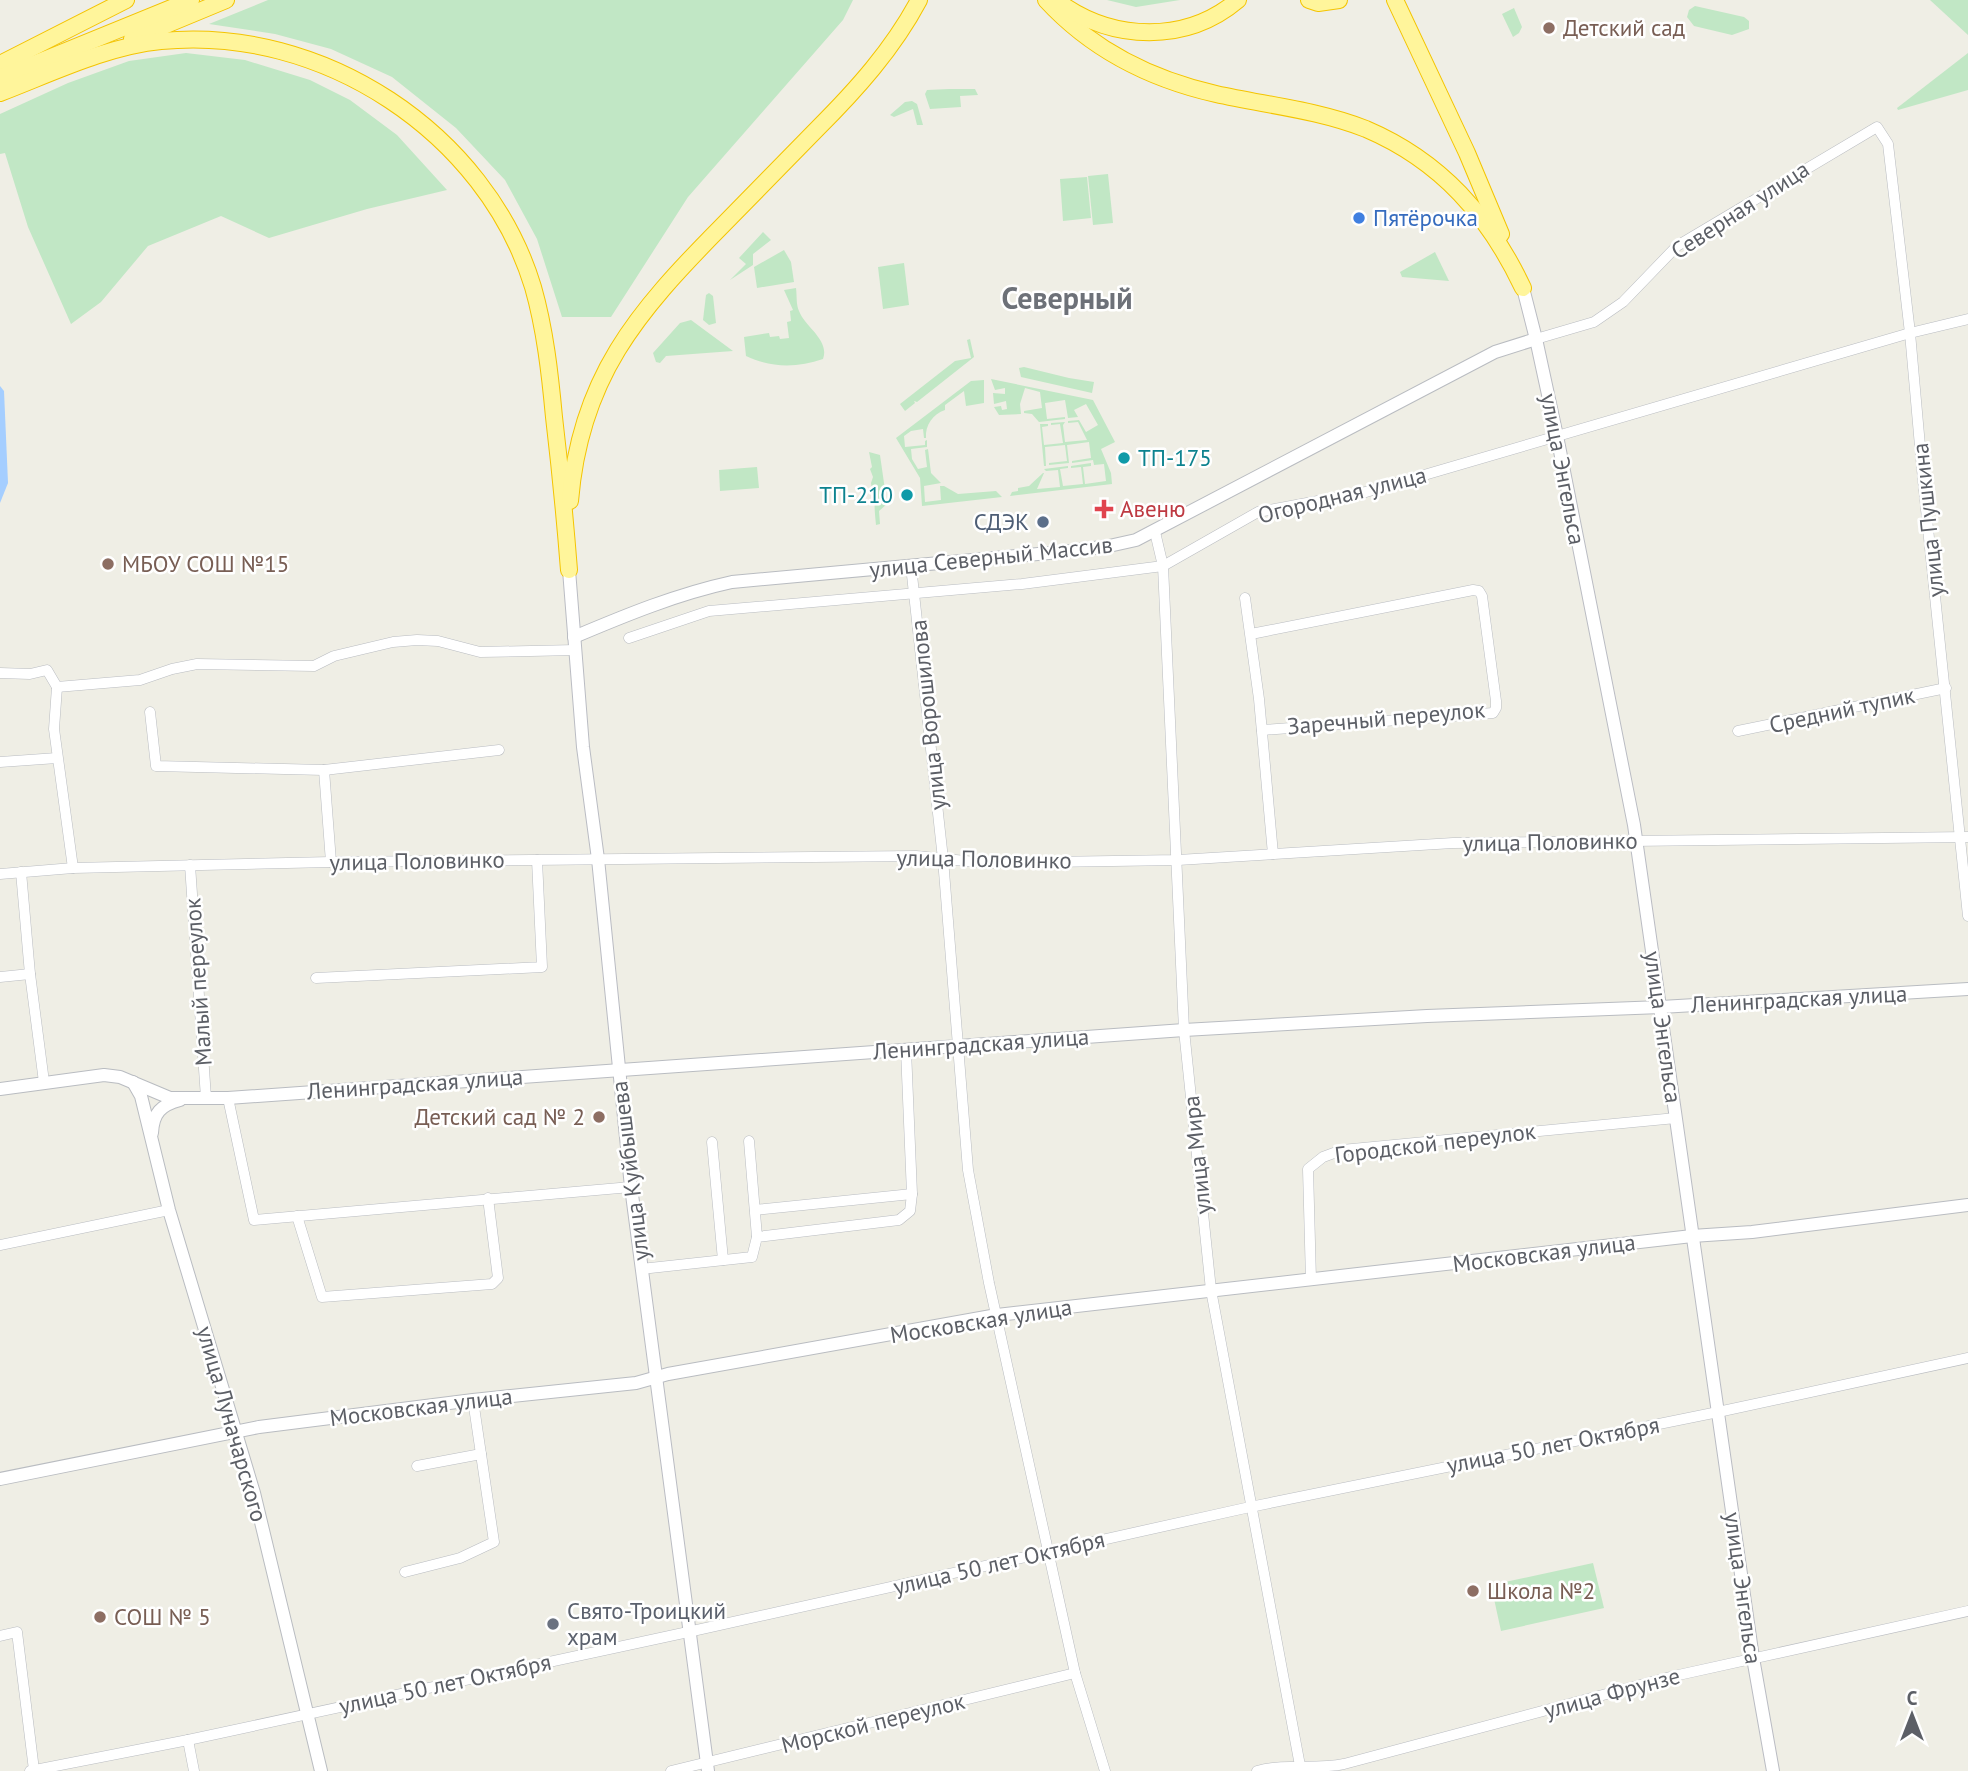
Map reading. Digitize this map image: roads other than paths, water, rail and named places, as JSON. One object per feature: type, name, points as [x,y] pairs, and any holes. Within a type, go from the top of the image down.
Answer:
[{"type":"highway","points":[[0,64],[126,0]]},
{"type":"highway","points":[[0,78],[191,0]]},
{"type":"highway","points":[[0,92],[226,0]]},
{"type":"highway","points":[[569,570],[571,495],[581,436],[602,377],[618,349],[656,294],[874,68],[919,0]]},
{"type":"highway","points":[[1046,0],[1086,38],[1145,72],[1216,94],[1322,116],[1366,129],[1402,147],[1436,170],[1466,198],[1509,258],[1522,288]]},
{"type":"highway","points":[[1056,0],[1100,26],[1126,32],[1153,33],[1181,30],[1205,22],[1238,0]]},
{"type":"highway","points":[[1309,0],[1318,3],[1339,0]]},
{"type":"highway","points":[[1395,0],[1468,153],[1522,288]]},
{"type":"highway","points":[[0,92],[133,45],[161,41],[218,41],[288,54],[341,72],[387,98],[434,134],[475,177],[499,212],[520,253],[533,287],[548,364],[569,570]]},
{"type":"street","name":"улица Пушкина","points":[[1877,127],[1888,144],[1910,333],[1923,480],[1965,837],[1968,916]]},
{"type":"street","name":"Северная улица","points":[[1536,339],[1594,322],[1623,302],[1677,246],[1877,127]]},
{"type":"street","name":"улица Энгельса","points":[[1522,288],[1557,436],[1636,841],[1753,1658],[1773,1771]]},
{"type":"street","name":"Огородная улица","points":[[629,638],[709,611],[1022,584],[1163,566],[1258,512],[1366,492],[1910,333],[1968,319]]},
{"type":"street","name":"улица Северный Массив","points":[[575,643],[629,613],[703,588],[764,578],[1110,546],[1136,540],[1495,352],[1536,339]]},
{"type":"street","name":"улица Мира","points":[[1155,532],[1163,566],[1184,1030],[1211,1290],[1300,1768]]},
{"type":"street","name":"улица Ворошилова","points":[[911,566],[943,859],[968,1170],[1075,1673],[1104,1771]]},
{"type":"street","name":"улица Куйбышева","points":[[569,570],[583,747],[631,1187],[707,1767]]},
{"type":"street","name":"Заречный переулок","points":[[1251,635],[1473,590],[1479,591],[1482,596],[1496,701],[1493,713],[1262,730]]},
{"type":"street","name":"Заречный переулок","points":[[1245,598],[1262,730],[1273,854]]},
{"type":"street","points":[[57,687],[140,680],[172,668],[197,664],[314,667],[334,656],[393,642],[438,641],[480,652],[575,643]]},
{"type":"street","points":[[0,673],[30,674],[47,670],[57,687],[54,729],[73,868]]},
{"type":"street","name":"Средний тупик","points":[[1738,731],[1946,688]]},
{"type":"street","points":[[150,712],[156,766],[324,770],[499,750]]},
{"type":"street","points":[[0,762],[57,758]]},
{"type":"street","points":[[324,770],[331,862]]},
{"type":"street","name":"улица Половинко","points":[[0,874],[73,868],[331,862],[916,856],[985,863],[1178,860],[1453,843],[1965,837]]},
{"type":"street","points":[[316,978],[542,967],[537,860]]},
{"type":"street","name":"Малый переулок","points":[[190,865],[206,1098]]},
{"type":"street","points":[[22,872],[30,974],[44,1082]]},
{"type":"street","points":[[0,977],[30,974]]},
{"type":"street","name":"Ленинградская улица","points":[[0,1089],[104,1075],[120,1077],[156,1093],[181,1099],[228,1098],[1184,1030],[1968,989]]},
{"type":"street","points":[[757,1237],[899,1220],[910,1211],[912,1194],[906,1050]]},
{"type":"street","name":"улица Луначарского","points":[[132,1082],[142,1096],[169,1210],[254,1493],[309,1712],[321,1771]]},
{"type":"street","points":[[228,1098],[254,1220],[631,1187]]},
{"type":"street","points":[[152,1144],[151,1130],[158,1111],[181,1099]]},
{"type":"street","name":"Городской переулок","points":[[1311,1280],[1308,1169],[1323,1157],[1342,1150],[1676,1118]]},
{"type":"street","points":[[641,1269],[752,1257],[757,1237],[749,1140]]},
{"type":"street","points":[[712,1142],[723,1260]]},
{"type":"street","points":[[755,1210],[912,1194]]},
{"type":"street","points":[[297,1216],[321,1297],[492,1284],[498,1278],[488,1198]]},
{"type":"street","name":"Московская улица","points":[[0,1479],[259,1427],[655,1379],[668,1374],[997,1315],[1692,1236],[1752,1232],[1968,1205]]},
{"type":"street","points":[[0,1245],[169,1210]]},
{"type":"street","name":"улица 50 лет Октября","points":[[32,1770],[188,1740],[1250,1507],[1968,1358]]},
{"type":"street","points":[[405,1572],[460,1558],[494,1542],[473,1400]]},
{"type":"street","points":[[417,1466],[481,1454]]},
{"type":"street","name":"улица Фрунзе","points":[[1258,1771],[1273,1767],[1318,1768],[1345,1764],[1674,1676],[1968,1611]]},
{"type":"street","points":[[0,1636],[18,1632],[32,1770]]},
{"type":"street","name":"Морской переулок","points":[[671,1771],[707,1767],[1075,1673]]},
{"type":"street","points":[[188,1740],[194,1771]]},
{"type":"water","points":[[0,386],[4,391],[8,483],[0,503]]},
{"type":"place","name":"Детский сад","points":[[1549,28]]},
{"type":"place","name":"Пятёрочка","points":[[1359,218]]},
{"type":"place","name":"ТП-175","points":[[1124,458]]},
{"type":"place","name":"ТП-210","points":[[907,495]]},
{"type":"place","name":"Авеню","points":[[1104,509]]},
{"type":"place","name":"СДЭК","points":[[1043,522]]},
{"type":"place","name":"МБОУ СОШ №15","points":[[108,564]]},
{"type":"place","name":"Детский сад № 2","points":[[599,1117]]},
{"type":"place","name":"Школа №2","points":[[1473,1591]]},
{"type":"place","name":"СОШ № 5","points":[[100,1617]]},
{"type":"place","name":"Свято-Троицкий храм","points":[[553,1624]]},
{"type":"district","name":"Северный","points":[[1067,299]]}]
